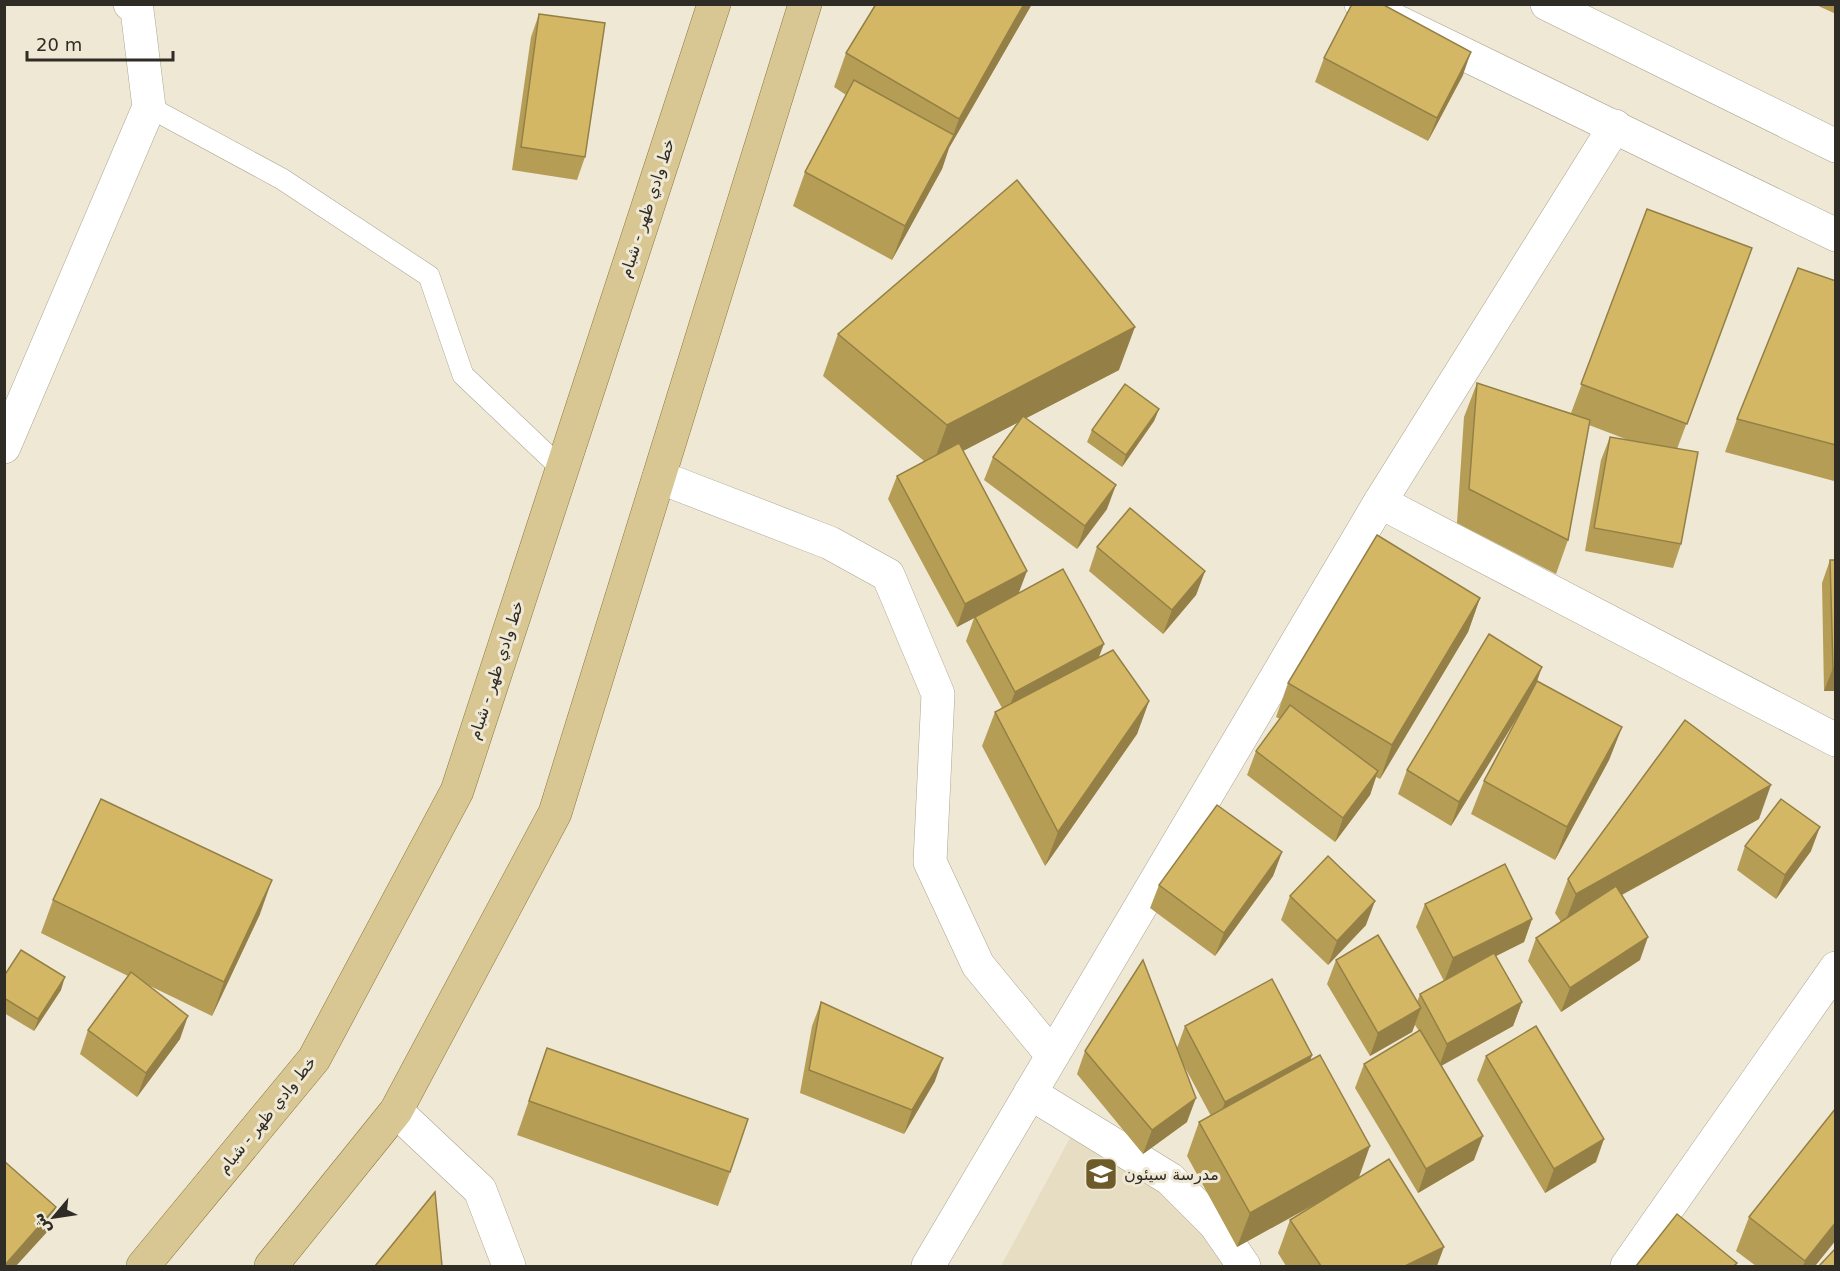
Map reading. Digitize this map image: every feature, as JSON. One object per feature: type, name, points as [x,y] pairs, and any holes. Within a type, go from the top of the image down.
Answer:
[{"type":"main road","name":"خط وادي ظهر - شبام","points":[[142,1266],[314,1059],[457,791],[714,4]]},
{"type":"main road","points":[[271,1266],[396,1111],[555,813],[805,4]]},
{"type":"street","points":[[5,444],[149,107],[137,10],[130,4]]},
{"type":"street","points":[[1361,4],[1836,235]]},
{"type":"street","points":[[1547,4],[1836,146]]},
{"type":"street","points":[[928,1266],[1380,502],[1615,126]]},
{"type":"street","points":[[659,477],[830,543],[888,575],[938,694],[930,862],[978,965],[1052,1055]]},
{"type":"street","points":[[1380,502],[1836,740]]},
{"type":"street","points":[[1627,1266],[1836,968]]},
{"type":"street","points":[[1030,1093],[1170,1179],[1215,1224],[1244,1266]]},
{"type":"street","points":[[396,1111],[480,1190],[509,1266]]},
{"type":"lane","points":[[149,107],[282,179],[429,276],[463,375],[562,469]]},
{"type":"shaded area","name":"مدرسة سيئون","points":[[1084,1112],[1237,1266],[1001,1266]]},
{"type":"building","points":[[876,4],[1024,4],[959,119],[846,53]]},
{"type":"building","points":[[1352,4],[1382,4],[1471,52],[1437,118],[1324,58]]},
{"type":"building","points":[[539,14],[605,23],[585,157],[521,147]]},
{"type":"building","points":[[854,80],[954,135],[905,226],[805,172]]},
{"type":"building","points":[[1017,180],[1135,327],[947,425],[838,334]]},
{"type":"building","points":[[1647,209],[1752,248],[1687,424],[1581,384]]},
{"type":"building","points":[[1798,268],[1836,281],[1836,445],[1737,419]]},
{"type":"building","points":[[1477,383],[1590,420],[1568,540],[1469,489]]},
{"type":"building","points":[[1125,384],[1159,409],[1126,455],[1092,430]]},
{"type":"building","points":[[1023,416],[1116,485],[1085,526],[993,457]]},
{"type":"building","points":[[1610,437],[1698,452],[1681,544],[1594,528]]},
{"type":"building","points":[[959,443],[1027,571],[965,604],[897,476]]},
{"type":"building","points":[[1130,508],[1205,571],[1172,610],[1097,547]]},
{"type":"building","points":[[1377,535],[1480,598],[1392,745],[1288,683]]},
{"type":"building","points":[[1830,560],[1836,560],[1836,668],[1833,668]]},
{"type":"building","points":[[1063,569],[1104,644],[1015,692],[975,617]]},
{"type":"building","points":[[1489,634],[1542,667],[1459,802],[1407,770]]},
{"type":"building","points":[[1113,650],[1149,701],[1058,832],[995,712]]},
{"type":"building","points":[[1537,681],[1622,727],[1567,827],[1484,781]]},
{"type":"building","points":[[1290,705],[1378,771],[1343,818],[1256,751]]},
{"type":"building","points":[[1685,720],[1771,785],[1576,894],[1568,879]]},
{"type":"building","points":[[101,799],[272,880],[224,982],[53,900]]},
{"type":"building","points":[[1781,799],[1820,827],[1785,875],[1745,846]]},
{"type":"building","points":[[1217,805],[1282,852],[1224,933],[1159,885]]},
{"type":"building","points":[[1328,856],[1375,901],[1337,941],[1290,896]]},
{"type":"building","points":[[1505,864],[1532,919],[1453,958],[1425,904]]},
{"type":"building","points":[[1616,886],[1648,937],[1570,988],[1536,938]]},
{"type":"building","points":[[1378,935],[1421,1008],[1378,1033],[1336,960]]},
{"type":"building","points":[[21,950],[65,977],[38,1019],[4,998],[4,976]]},
{"type":"building","points":[[1494,953],[1522,1002],[1447,1044],[1420,994]]},
{"type":"building","points":[[1143,960],[1196,1098],[1152,1130],[1085,1051]]},
{"type":"building","points":[[131,972],[188,1016],[146,1073],[88,1030]]},
{"type":"building","points":[[1272,979],[1312,1055],[1225,1102],[1185,1026]]},
{"type":"building","points":[[821,1002],[943,1058],[912,1110],[809,1070]]},
{"type":"building","points":[[1536,1026],[1604,1139],[1554,1169],[1486,1056]]},
{"type":"building","points":[[1420,1030],[1483,1136],[1426,1169],[1364,1064]]},
{"type":"building","points":[[547,1048],[748,1119],[730,1172],[529,1101]]},
{"type":"building","points":[[1320,1055],[1370,1146],[1250,1213],[1199,1122]]},
{"type":"building","points":[[1836,1108],[1836,1222],[1805,1261],[1749,1217]]},
{"type":"building","points":[[1389,1159],[1444,1247],[1405,1266],[1321,1266],[1290,1220]]},
{"type":"building","points":[[4,1161],[56,1207],[4,1266]]},
{"type":"building","points":[[435,1192],[442,1266],[375,1266]]},
{"type":"building","points":[[1677,1214],[1737,1263],[1734,1266],[1636,1266]]},
{"type":"building","points":[[1836,1248],[1836,1266],[1819,1266]]},
{"type":"place","name":"مدرسة سيئون","points":[[1101,1174]]}]
